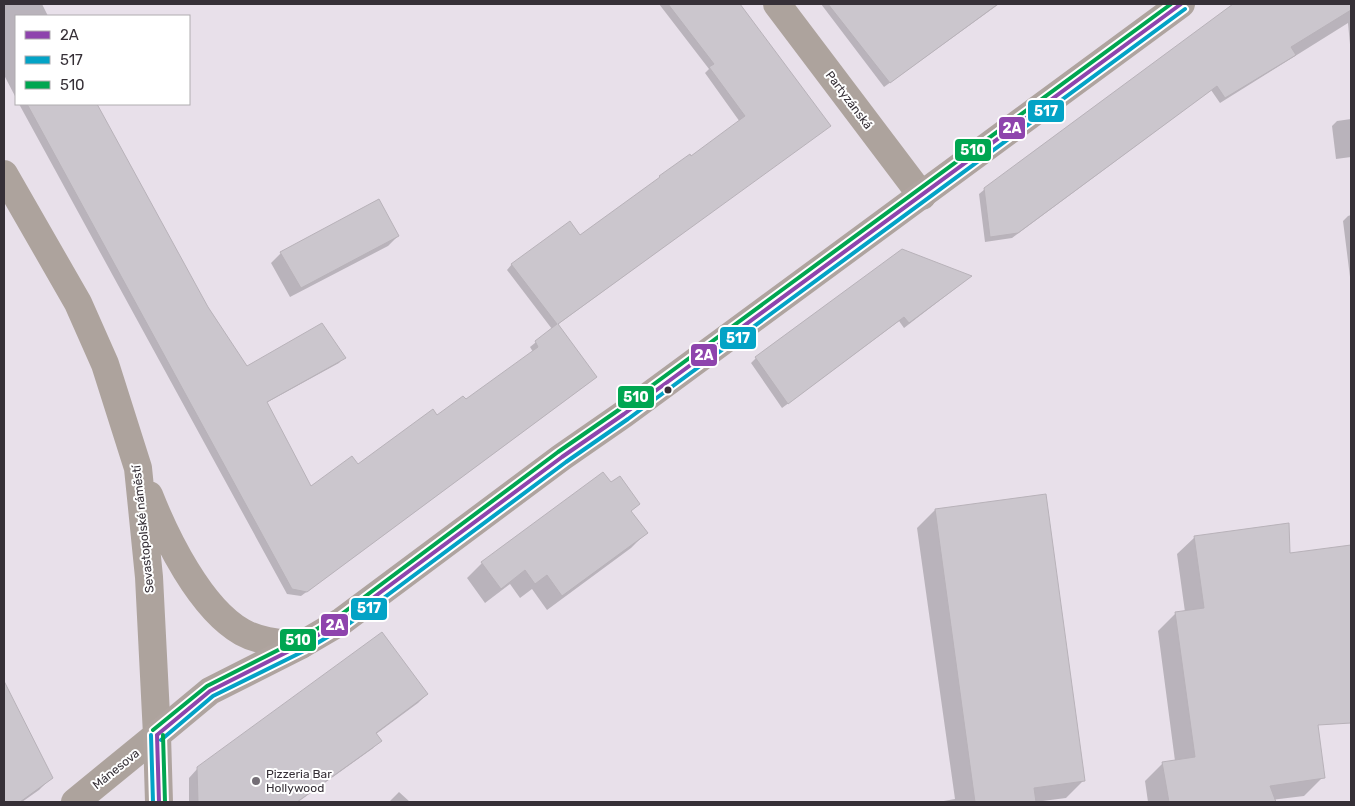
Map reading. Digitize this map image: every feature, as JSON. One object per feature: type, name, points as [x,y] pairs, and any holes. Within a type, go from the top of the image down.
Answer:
[{"type":"main road","points":[[159,802],[157,735],[210,691],[301,645],[342,621],[562,457],[624,414],[1182,4]]},
{"type":"street","name":"Partyzánská","points":[[777,4],[922,196]]},
{"type":"street","name":"Sevastopolské náměstí","points":[[4,174],[78,303],[106,364],[138,468],[149,577],[157,735]]},
{"type":"street","points":[[138,468],[158,518],[175,552],[193,581],[214,609],[241,632],[264,641],[301,645]]},
{"type":"street","name":"Mánesova","points":[[74,802],[157,735]]},
{"type":"building","points":[[668,4],[740,4],[831,126],[558,324],[597,377],[307,592],[292,589],[28,105],[98,105],[208,307],[247,366],[322,323],[346,358],[267,402],[311,486],[352,456],[358,464],[433,409],[437,415],[463,396],[466,399],[538,347],[535,341],[557,324],[511,264],[570,221],[580,235],[659,176],[690,154],[691,156],[745,116],[709,67],[714,64]]},
{"type":"building","points":[[828,4],[998,4],[890,83]]},
{"type":"building","points":[[1233,4],[1351,4],[1351,10],[1291,47],[1296,55],[1225,98],[1217,86],[1018,233],[990,237],[984,188]]},
{"type":"building","points":[[379,199],[399,236],[301,288],[280,252]]},
{"type":"building","points":[[902,249],[972,276],[909,323],[904,317],[788,404],[755,357]]},
{"type":"building","points":[[603,472],[611,482],[620,476],[640,504],[631,511],[648,533],[562,596],[547,575],[535,584],[525,570],[501,589],[481,562]]},
{"type":"building","points":[[1046,494],[1085,781],[1034,788],[1036,802],[975,802],[935,509]]},
{"type":"building","points":[[1289,523],[1290,553],[1351,545],[1351,723],[1318,725],[1325,778],[1270,786],[1276,802],[1169,802],[1162,762],[1195,757],[1175,612],[1204,608],[1194,536]]},
{"type":"building","points":[[382,632],[428,694],[376,733],[382,741],[297,802],[198,802],[197,767]]},
{"type":"building","points":[[4,681],[53,778],[20,802],[4,802]]},
{"type":"transit line","name":"510","points":[[153,730],[207,686],[298,640],[339,616],[558,452],[620,409],[1171,4]]},
{"type":"transit line","name":"2A","points":[[157,735],[210,691],[301,645],[342,621],[562,457],[624,414],[1181,4]]},
{"type":"transit line","name":"517","points":[[161,740],[213,696],[304,651],[346,626],[566,462],[628,419],[1185,9]]},
{"type":"transit line","name":"517","points":[[151,735],[153,802]]},
{"type":"transit line","name":"2A","points":[[157,735],[159,802]]},
{"type":"transit line","name":"510","points":[[163,735],[165,802]]},
{"type":"place","name":"Pizzeria Bar Hollywood","points":[[256,781]]}]
